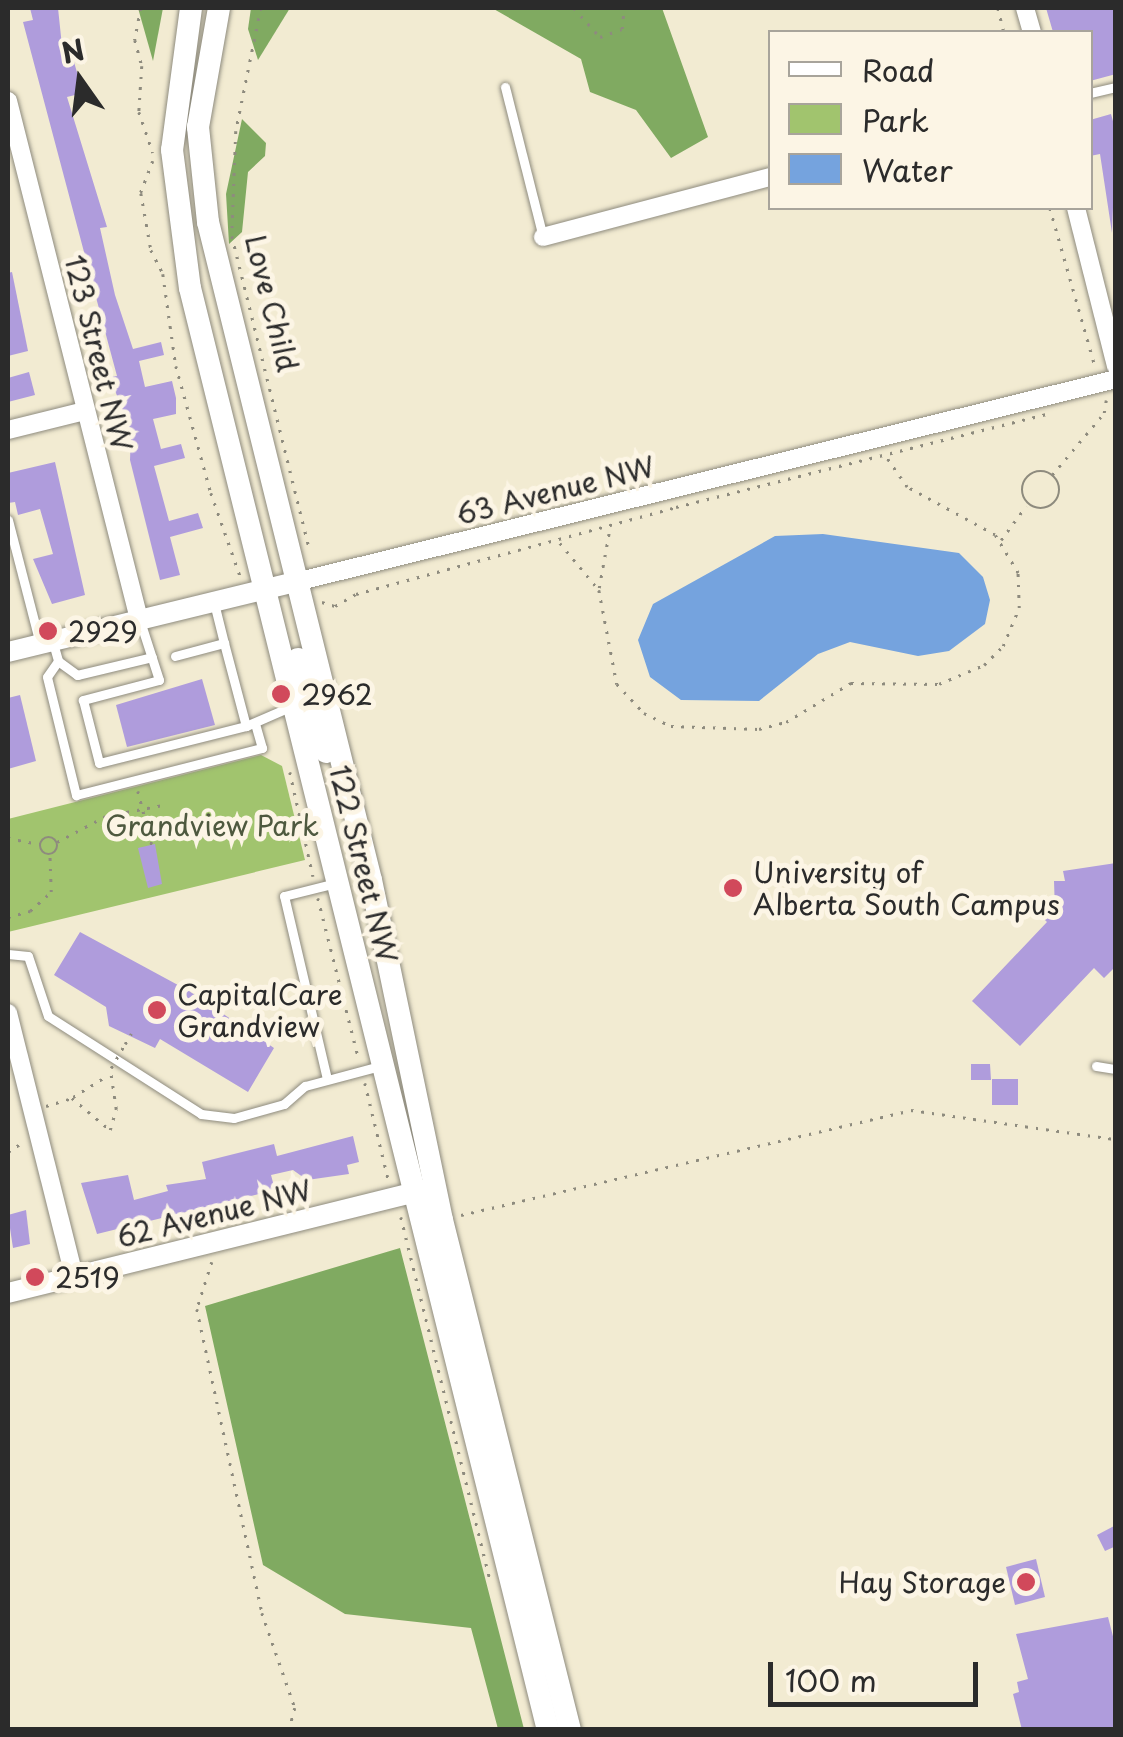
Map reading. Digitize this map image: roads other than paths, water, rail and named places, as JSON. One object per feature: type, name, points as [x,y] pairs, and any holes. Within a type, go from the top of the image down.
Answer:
[{"type":"main road","name":"122 Street NW","points":[[191,8],[175,93],[176,208],[190,288],[294,706],[327,885],[372,1068],[413,1189],[548,1730]]},
{"type":"main road","name":"122 Street NW","points":[[219,8],[201,92],[200,180],[357,824],[413,1189],[442,1220],[570,1730]]},
{"type":"main road","points":[[266,589],[282,599],[316,725],[357,824]]},
{"type":"street","name":"123 Street NW","points":[[8,101],[139,619]]},
{"type":"street","points":[[544,237],[768,178]]},
{"type":"street","points":[[1077,210],[1116,366]]},
{"type":"street","name":"63 Avenue NW","points":[[8,652],[50,649],[139,619],[1109,380]]},
{"type":"street","points":[[8,430],[85,411]]},
{"type":"street","points":[[8,1013],[74,1276]]},
{"type":"street","name":"62 Avenue NW","points":[[8,1293],[413,1189]]},
{"type":"lane","points":[[505,88],[544,237]]},
{"type":"lane","points":[[8,520],[10,542],[50,649],[48,677],[76,794],[262,748],[250,725],[213,601]]},
{"type":"lane","points":[[84,700],[159,680],[139,619]]},
{"type":"lane","points":[[175,656],[224,643]]},
{"type":"lane","points":[[50,649],[77,675],[99,763],[250,725],[294,706]]},
{"type":"lane","points":[[77,675],[152,656]]},
{"type":"lane","points":[[327,885],[284,896],[327,1079]]},
{"type":"lane","points":[[8,954],[28,956],[48,1016],[201,1114],[234,1118],[267,1109],[327,1079],[372,1068]]},
{"type":"lane","points":[[1096,1066],[1116,1069]]},
{"type":"water","points":[[823,534],[959,553],[983,577],[990,600],[985,624],[949,651],[918,656],[850,642],[818,654],[759,701],[681,700],[650,677],[638,640],[653,604],[775,536]]},
{"type":"place","name":"2929","points":[[48,631]]},
{"type":"place","name":"2962","points":[[281,694]]},
{"type":"place","name":"University of Alberta South Campus","points":[[733,888]]},
{"type":"place","name":"CapitalCare Grandview","points":[[157,1010]]},
{"type":"place","name":"2519","points":[[35,1277]]},
{"type":"place","name":"Hay Storage","points":[[1026,1582]]},
{"type":"park label","name":"Grandview Park","points":[[212,825]]}]
